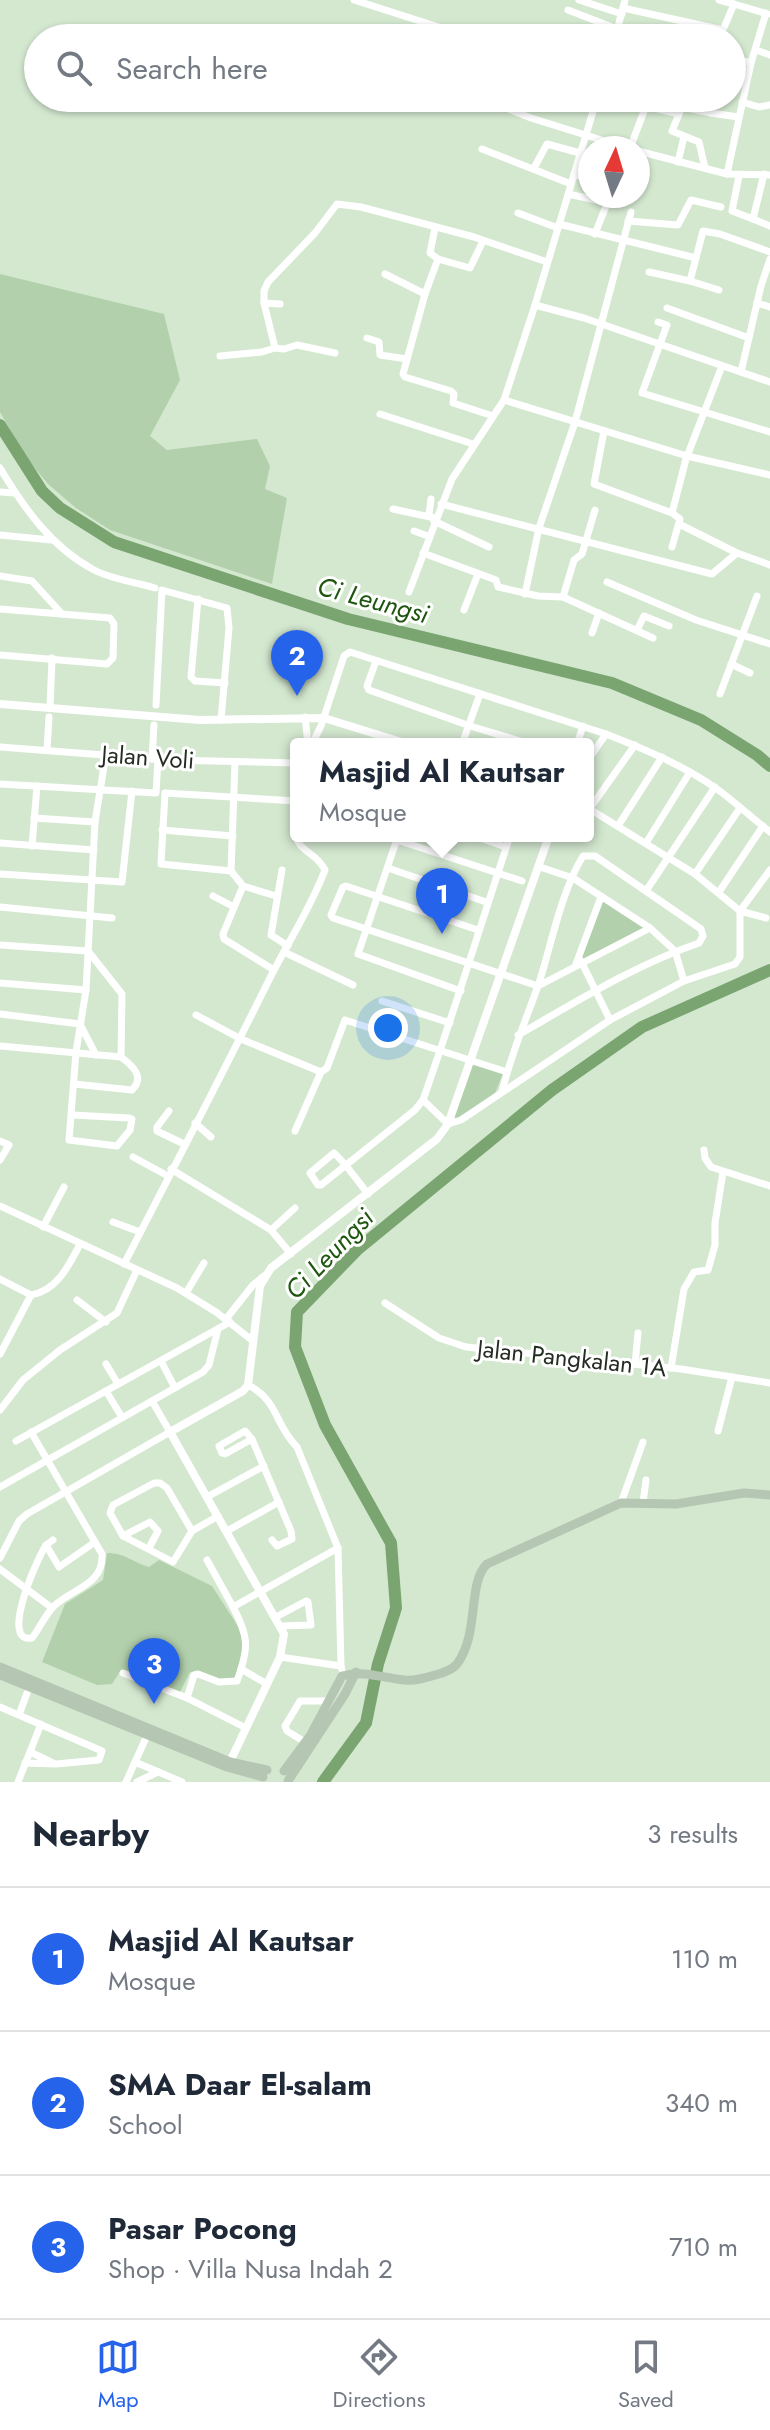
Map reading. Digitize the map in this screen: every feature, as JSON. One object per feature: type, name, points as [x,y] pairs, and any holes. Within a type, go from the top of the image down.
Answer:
[{"type":"main road","points":[[284,1771],[305,1742],[342,1671],[405,1680],[444,1673],[456,1665],[472,1628],[476,1579],[487,1564],[621,1503],[676,1504],[744,1493],[770,1495]]},
{"type":"main road","points":[[0,1667],[29,1687]]},
{"type":"main road","points":[[288,1782],[351,1682],[361,1672]]},
{"type":"main road","points":[[0,1675],[229,1765],[264,1776],[278,1767],[284,1771],[288,1782]]},
{"type":"street","points":[[354,0],[429,24]]},
{"type":"street","points":[[579,0],[697,24]]},
{"type":"street","points":[[719,0],[768,14],[746,82]]},
{"type":"street","points":[[726,24],[734,4]]},
{"type":"street","points":[[568,10],[604,24]]},
{"type":"street","points":[[756,50],[770,55]]},
{"type":"street","points":[[746,62],[751,63]]},
{"type":"street","points":[[746,103],[759,108],[770,105]]},
{"type":"street","points":[[519,112],[589,136]]},
{"type":"street","points":[[586,135],[593,112]]},
{"type":"street","points":[[634,136],[644,112]]},
{"type":"street","points":[[671,112],[679,114],[672,132],[700,143],[705,168]]},
{"type":"street","points":[[706,112],[738,117]]},
{"type":"street","points":[[727,174],[739,112]]},
{"type":"street","points":[[678,162],[684,137]]},
{"type":"street","points":[[534,168],[546,144],[578,152]]},
{"type":"street","points":[[482,149],[571,184]]},
{"type":"street","points":[[650,154],[727,174],[767,174],[753,219]]},
{"type":"street","points":[[432,518],[473,444],[504,400],[578,160]]},
{"type":"street","points":[[574,174],[578,176]]},
{"type":"street","points":[[739,176],[732,211],[770,226]]},
{"type":"street","points":[[568,194],[578,196]]},
{"type":"street","points":[[628,221],[679,225],[691,200],[721,207]]},
{"type":"street","points":[[275,348],[264,291],[268,282],[315,233],[336,205],[361,207],[547,262]]},
{"type":"street","points":[[595,234],[605,208]]},
{"type":"street","points":[[525,594],[539,528],[575,422],[631,212]]},
{"type":"street","points":[[518,213],[558,226],[696,258]]},
{"type":"street","points":[[435,228],[429,252],[438,259],[470,267],[483,241]]},
{"type":"street","points":[[690,281],[704,230],[770,252]]},
{"type":"street","points":[[438,259],[403,373],[405,377],[451,391],[454,394],[453,403],[493,416]]},
{"type":"street","points":[[741,372],[770,260]]},
{"type":"street","points":[[649,272],[719,290]]},
{"type":"street","points":[[385,274],[425,294]]},
{"type":"street","points":[[264,303],[280,304]]},
{"type":"street","points":[[757,303],[770,307]]},
{"type":"street","points":[[535,305],[657,339],[770,382]]},
{"type":"street","points":[[667,308],[749,338]]},
{"type":"street","points":[[676,312],[657,339],[642,393],[770,432]]},
{"type":"street","points":[[658,322],[667,325]]},
{"type":"street","points":[[367,338],[379,342],[380,355],[407,359]]},
{"type":"street","points":[[220,356],[297,345],[335,353]]},
{"type":"street","points":[[672,513],[687,456],[722,366]]},
{"type":"street","points":[[504,400],[687,456],[770,475]]},
{"type":"street","points":[[380,414],[473,444]]},
{"type":"street","points":[[604,431],[594,484],[679,516],[672,547]]},
{"type":"street","points":[[0,468],[51,540],[95,571],[155,588]]},
{"type":"street","points":[[0,492],[15,493]]},
{"type":"street","points":[[409,592],[428,536],[432,518],[431,499]]},
{"type":"street","points":[[441,504],[712,574],[737,553]]},
{"type":"street","points":[[393,509],[432,518],[489,547]]},
{"type":"street","points":[[563,597],[574,560],[582,555],[595,510]]},
{"type":"street","points":[[679,524],[737,553],[770,565]]},
{"type":"street","points":[[414,531],[428,536]]},
{"type":"street","points":[[0,535],[51,540]]},
{"type":"street","points":[[423,553],[496,580],[500,588],[525,594],[563,597],[653,638]]},
{"type":"street","points":[[464,610],[478,574]]},
{"type":"street","points":[[0,576],[32,581],[62,614]]},
{"type":"street","points":[[607,582],[674,611],[770,644]]},
{"type":"street","points":[[156,705],[162,590],[227,609],[221,720]]},
{"type":"street","points":[[720,694],[757,596]]},
{"type":"street","points":[[198,599],[191,679],[225,683]]},
{"type":"street","points":[[0,609],[112,619],[114,624],[113,658],[107,664],[0,655]]},
{"type":"street","points":[[592,633],[599,613]]},
{"type":"street","points":[[637,630],[645,616],[669,626]]},
{"type":"street","points":[[313,738],[324,718],[345,654],[350,652],[635,745],[715,787],[767,829],[719,892]]},
{"type":"street","points":[[47,750],[52,658]]},
{"type":"street","points":[[376,661],[367,686],[369,690],[510,738]]},
{"type":"street","points":[[731,664],[750,673]]},
{"type":"street","points":[[465,738],[480,694]]},
{"type":"street","points":[[0,704],[50,712],[221,720],[324,718],[389,738]]},
{"type":"street","points":[[305,717],[309,738]]},
{"type":"street","points":[[0,784],[156,793],[154,725]]},
{"type":"street","points":[[579,738],[583,726]]},
{"type":"street","points":[[594,751],[606,734]]},
{"type":"street","points":[[594,803],[635,745]]},
{"type":"street","name":"Jalan Voli","points":[[0,747],[155,759],[290,763]]},
{"type":"street","points":[[72,1115],[129,1118],[132,1125],[117,1146],[70,1142],[76,1052],[86,990],[92,915],[95,822],[106,754]]},
{"type":"street","points":[[618,826],[662,757]]},
{"type":"street","points":[[235,762],[231,871],[243,886],[276,896]]},
{"type":"street","points":[[646,843],[690,772]]},
{"type":"street","points":[[32,846],[37,786]]},
{"type":"street","points":[[646,891],[715,787]]},
{"type":"street","points":[[0,874],[121,882],[124,879],[132,791]]},
{"type":"street","points":[[231,871],[161,864],[165,793],[290,801]]},
{"type":"street","points":[[695,874],[740,808]]},
{"type":"street","points":[[594,813],[695,874],[740,911],[766,918]]},
{"type":"street","points":[[34,818],[95,822]]},
{"type":"street","points":[[162,830],[233,836]]},
{"type":"street","points":[[124,1264],[316,894],[325,870],[297,842]]},
{"type":"street","points":[[397,842],[358,951],[359,956],[461,991]]},
{"type":"street","points":[[409,842],[522,881]]},
{"type":"street","points":[[491,842],[506,847]]},
{"type":"street","points":[[368,1194],[345,1166],[336,1154],[331,1153],[310,1174],[321,1185],[345,1166],[415,1110],[423,1100],[508,842]]},
{"type":"street","points":[[16,1441],[218,1329],[228,1321],[253,1285],[271,1268],[437,1139],[448,1124],[547,842]]},
{"type":"street","points":[[0,843],[94,850]]},
{"type":"street","points":[[502,1092],[518,1035],[583,856],[592,855],[698,926],[703,933],[699,943],[675,951],[595,991],[518,1035]]},
{"type":"street","points":[[540,867],[573,878],[650,928],[675,951],[684,981]]},
{"type":"street","points":[[388,868],[486,902]]},
{"type":"street","points":[[282,870],[271,935],[286,949],[353,985]]},
{"type":"street","points":[[448,1124],[461,1120],[610,1020],[684,981],[738,961],[740,911],[770,870]]},
{"type":"street","points":[[243,886],[223,934],[224,939],[274,970]]},
{"type":"street","points":[[478,930],[344,886],[331,915],[538,986]]},
{"type":"street","points":[[213,896],[234,907]]},
{"type":"street","points":[[601,897],[578,962],[610,1020]]},
{"type":"street","points":[[0,907],[112,918]]},
{"type":"street","points":[[538,986],[578,962],[650,928]]},
{"type":"street","points":[[0,945],[88,951],[122,994],[121,1057]]},
{"type":"street","points":[[0,983],[86,990]]},
{"type":"street","points":[[382,1001],[450,1023]]},
{"type":"street","points":[[0,1014],[80,1024]]},
{"type":"street","points":[[196,1015],[241,1039],[321,1072]]},
{"type":"street","points":[[295,1131],[321,1072],[327,1068],[345,1020],[507,1072]]},
{"type":"street","points":[[80,1024],[96,1055]]},
{"type":"street","points":[[0,1046],[121,1057],[139,1077],[132,1090],[74,1084]]},
{"type":"street","points":[[423,1100],[448,1124]]},
{"type":"street","points":[[169,1111],[157,1131],[184,1144]]},
{"type":"street","points":[[195,1123],[211,1137]]},
{"type":"street","points":[[0,1141],[9,1145],[0,1160]]},
{"type":"street","points":[[704,1150],[707,1164],[770,1186]]},
{"type":"street","points":[[133,1157],[170,1173],[271,1230],[291,1254]]},
{"type":"street","points":[[671,1368],[684,1289],[694,1272],[708,1270],[715,1245],[723,1172]]},
{"type":"street","points":[[43,1227],[64,1187]]},
{"type":"street","points":[[0,1206],[186,1293],[253,1341]]},
{"type":"street","points":[[271,1230],[295,1208]]},
{"type":"street","points":[[113,1222],[140,1232]]},
{"type":"street","points":[[0,1279],[31,1295],[46,1292],[67,1270],[80,1244]]},
{"type":"street","points":[[186,1293],[204,1263]]},
{"type":"street","points":[[0,1410],[23,1380],[60,1350],[106,1322],[120,1307],[137,1270]]},
{"type":"street","points":[[0,1558],[19,1521],[27,1514],[243,1391],[248,1385],[260,1286],[264,1276]]},
{"type":"street","points":[[0,1354],[31,1295]]},
{"type":"street","points":[[77,1300],[106,1322]]},
{"type":"street","name":"Jalan Pangkalan 1A","points":[[385,1303],[439,1338],[466,1347],[671,1368],[770,1383]]},
{"type":"street","points":[[0,1487],[203,1372],[209,1365],[218,1329]]},
{"type":"street","points":[[635,1364],[638,1333]]},
{"type":"street","points":[[161,1361],[175,1388]]},
{"type":"street","points":[[106,1364],[118,1384]]},
{"type":"street","points":[[718,1431],[732,1377]]},
{"type":"street","points":[[248,1385],[268,1398],[279,1425],[297,1447],[338,1548],[342,1671],[351,1682]]},
{"type":"street","points":[[106,1391],[120,1414]]},
{"type":"street","points":[[152,1401],[284,1634],[280,1657],[229,1765]]},
{"type":"street","points":[[9,1628],[15,1636],[32,1638],[52,1608],[99,1576],[103,1566],[102,1554],[31,1432]]},
{"type":"street","points":[[252,1439],[291,1531]]},
{"type":"street","points":[[621,1503],[643,1442]]},
{"type":"street","points":[[207,1497],[264,1466]]},
{"type":"street","points":[[643,1502],[646,1480]]},
{"type":"street","points":[[192,1531],[167,1488],[157,1483],[111,1508],[110,1513],[123,1536],[173,1562],[192,1531],[218,1516]]},
{"type":"street","points":[[227,1531],[279,1502]]},
{"type":"street","points":[[123,1536],[151,1523],[158,1531],[149,1548]]},
{"type":"street","points":[[8,1613],[49,1542],[59,1567],[95,1542]]},
{"type":"street","points":[[233,1607],[338,1548]]},
{"type":"street","points":[[187,1698],[194,1675],[230,1683],[237,1681],[247,1633],[207,1560]]},
{"type":"street","points":[[0,1569],[52,1608]]},
{"type":"street","points":[[276,1617],[308,1602],[311,1625],[281,1626]]},
{"type":"street","points":[[280,1657],[342,1671]]},
{"type":"street","points":[[241,1669],[267,1684]]},
{"type":"street","points":[[123,1673],[187,1698],[246,1728]]},
{"type":"street","points":[[19,1715],[29,1687]]},
{"type":"street","points":[[305,1742],[287,1731],[285,1726],[300,1701],[328,1701]]},
{"type":"street","points":[[0,1707],[102,1751],[99,1760],[95,1761],[25,1763]]},
{"type":"street","points":[[18,1782],[41,1724]]},
{"type":"street","points":[[126,1782],[147,1734]]},
{"type":"street","points":[[30,1752],[56,1764]]},
{"type":"street","points":[[135,1762],[182,1782]]},
{"type":"street","points":[[137,1782],[158,1772]]},
{"type":"green space","points":[[0,274],[164,314],[180,380],[150,436],[167,450],[257,439],[270,466],[265,489],[287,498],[272,584],[110,530],[76,508],[48,484],[28,460],[0,412]]},
{"type":"green space","points":[[601,897],[650,928],[576,964]]},
{"type":"green space","points":[[472,1060],[504,1071],[493,1098],[461,1120],[454,1117]]},
{"type":"green space","points":[[107,1553],[124,1556],[149,1567],[159,1560],[212,1586],[243,1634],[243,1657],[235,1677],[226,1683],[190,1672],[179,1694],[121,1670],[112,1684],[97,1685],[42,1662],[65,1604],[103,1580]]},
{"type":"waterway","name":"Ci Leungsi","points":[[0,425],[42,491],[60,508],[114,542],[348,619],[612,683],[701,720],[770,766]]},
{"type":"waterway","name":"Ci Leungsi","points":[[323,1782],[366,1723],[378,1664],[396,1608],[391,1543],[325,1425],[295,1347],[297,1312],[358,1249],[552,1090],[642,1027],[770,970]]},
{"type":"place","name":"SMA Daar El-salam","points":[[297,696]]},
{"type":"place","name":"Masjid Al Kautsar","points":[[442,934]]},
{"type":"place","name":"Pasar Pocong","points":[[154,1704]]}]
